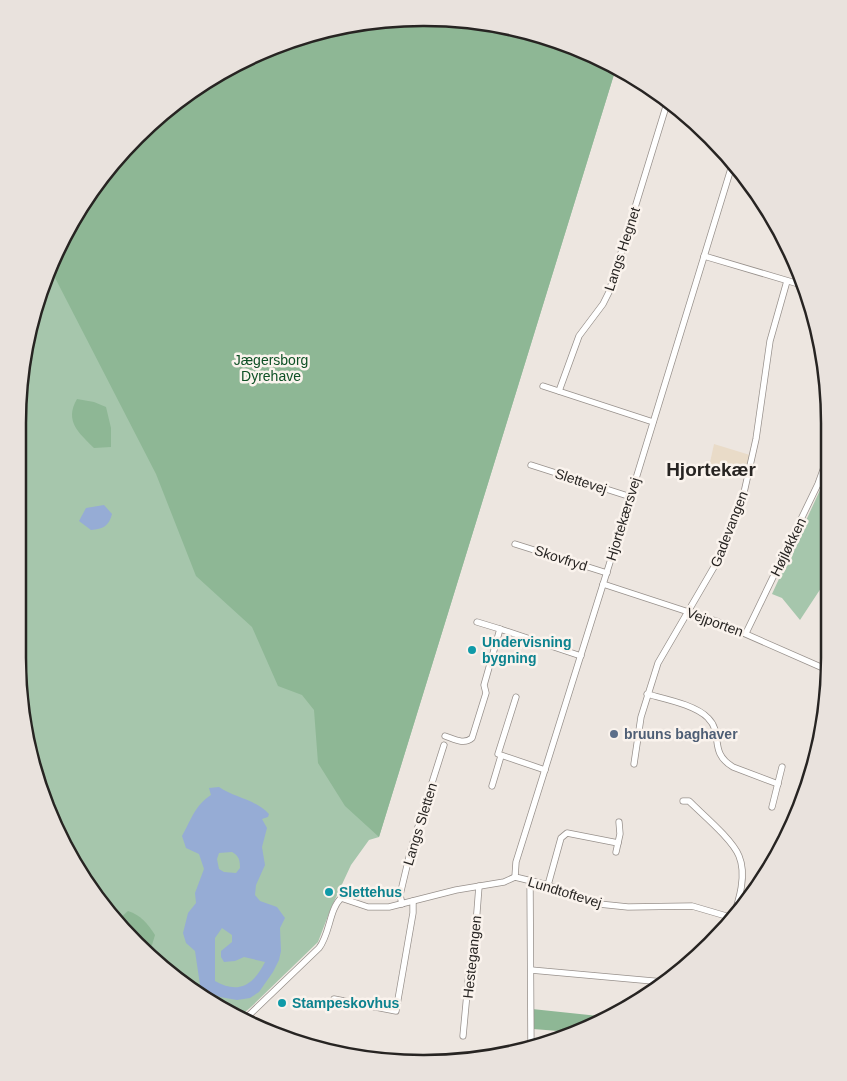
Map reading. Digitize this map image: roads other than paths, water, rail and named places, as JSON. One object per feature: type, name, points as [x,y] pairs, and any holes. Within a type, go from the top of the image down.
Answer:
[{"type":"street","name":"Langs Hegnet","points":[[559,391],[579,336],[610,292],[665,108]]},
{"type":"street","name":"Hjortekærsvej","points":[[515,877],[516,862],[631,497],[730,171]]},
{"type":"street","points":[[704,256],[795,283]]},
{"type":"street","name":"Gadevangen","points":[[634,764],[647,694],[661,655],[721,555],[743,497],[756,439],[770,342],[787,280]]},
{"type":"street","points":[[543,386],[653,422]]},
{"type":"street","name":"Slettevej","points":[[532,465],[631,497]]},
{"type":"street","name":"Højløkken","points":[[746,633],[821,476]]},
{"type":"street","name":"Skovfryd","points":[[515,544],[607,573]]},
{"type":"street","name":"Vejporten","points":[[603,584],[746,633],[821,664]]},
{"type":"street","points":[[477,622],[581,656]]},
{"type":"street","points":[[445,736],[462,742],[468,742],[472,738],[486,693],[484,685],[500,629]]},
{"type":"street","points":[[647,694],[693,708],[703,714],[714,725],[717,749],[726,763],[733,768],[778,784]]},
{"type":"street","points":[[516,697],[498,754],[545,770]]},
{"type":"street","name":"Langs Sletten","points":[[402,904],[400,895],[411,849],[444,745]]},
{"type":"street","points":[[492,786],[501,756]]},
{"type":"street","points":[[772,807],[782,767]]},
{"type":"street","points":[[684,801],[689,801],[734,847],[740,858],[742,868],[741,886],[737,901]]},
{"type":"street","points":[[616,852],[620,834],[619,822]]},
{"type":"street","points":[[548,885],[561,838],[567,833],[618,843]]},
{"type":"street","name":"Lundtoftevej","points":[[249,1015],[318,948],[326,936],[335,908],[341,898],[356,904],[378,908],[504,882],[515,877],[548,885],[599,904],[628,907],[692,906],[725,916]]},
{"type":"street","points":[[530,880],[531,1040]]},
{"type":"street","name":"Hestegangen","points":[[463,1036],[467,1028],[468,972],[474,950],[479,886]]},
{"type":"street","points":[[334,999],[396,1011],[413,913],[413,901]]},
{"type":"street","points":[[531,970],[654,981]]},
{"type":"water","points":[[104,505],[112,514],[105,526],[91,530],[79,521],[86,508]]},
{"type":"water","points":[[219,787],[258,805],[269,814],[268,817],[262,819],[267,828],[262,847],[265,865],[256,885],[255,895],[260,901],[277,907],[285,918],[280,928],[281,951],[279,960],[259,992],[250,998],[237,1000],[220,997],[203,988],[200,985],[195,951],[186,943],[183,933],[188,913],[196,903],[195,893],[204,869],[199,854],[186,848],[182,836],[197,808],[211,795],[209,788]],"holes":[[[232,852],[240,863],[240,868],[236,873],[224,872],[219,869],[217,859],[219,853]],[[222,928],[232,935],[232,942],[221,951],[221,957],[224,962],[235,961],[244,957],[265,962],[261,970],[251,981],[238,987],[231,987],[215,981],[215,938]]]},
{"type":"place","name":"Undervisning bygning","points":[[472,650]]},
{"type":"place","name":"bruuns baghaver","points":[[614,734]]},
{"type":"place","name":"Slettehus","points":[[329,892]]},
{"type":"place","name":"Stampeskovhus","points":[[282,1003]]},
{"type":"district","name":"Hjortekær","points":[[711,469]]},
{"type":"park label","name":"Jægersborg Dyrehave","points":[[271,368]]}]
